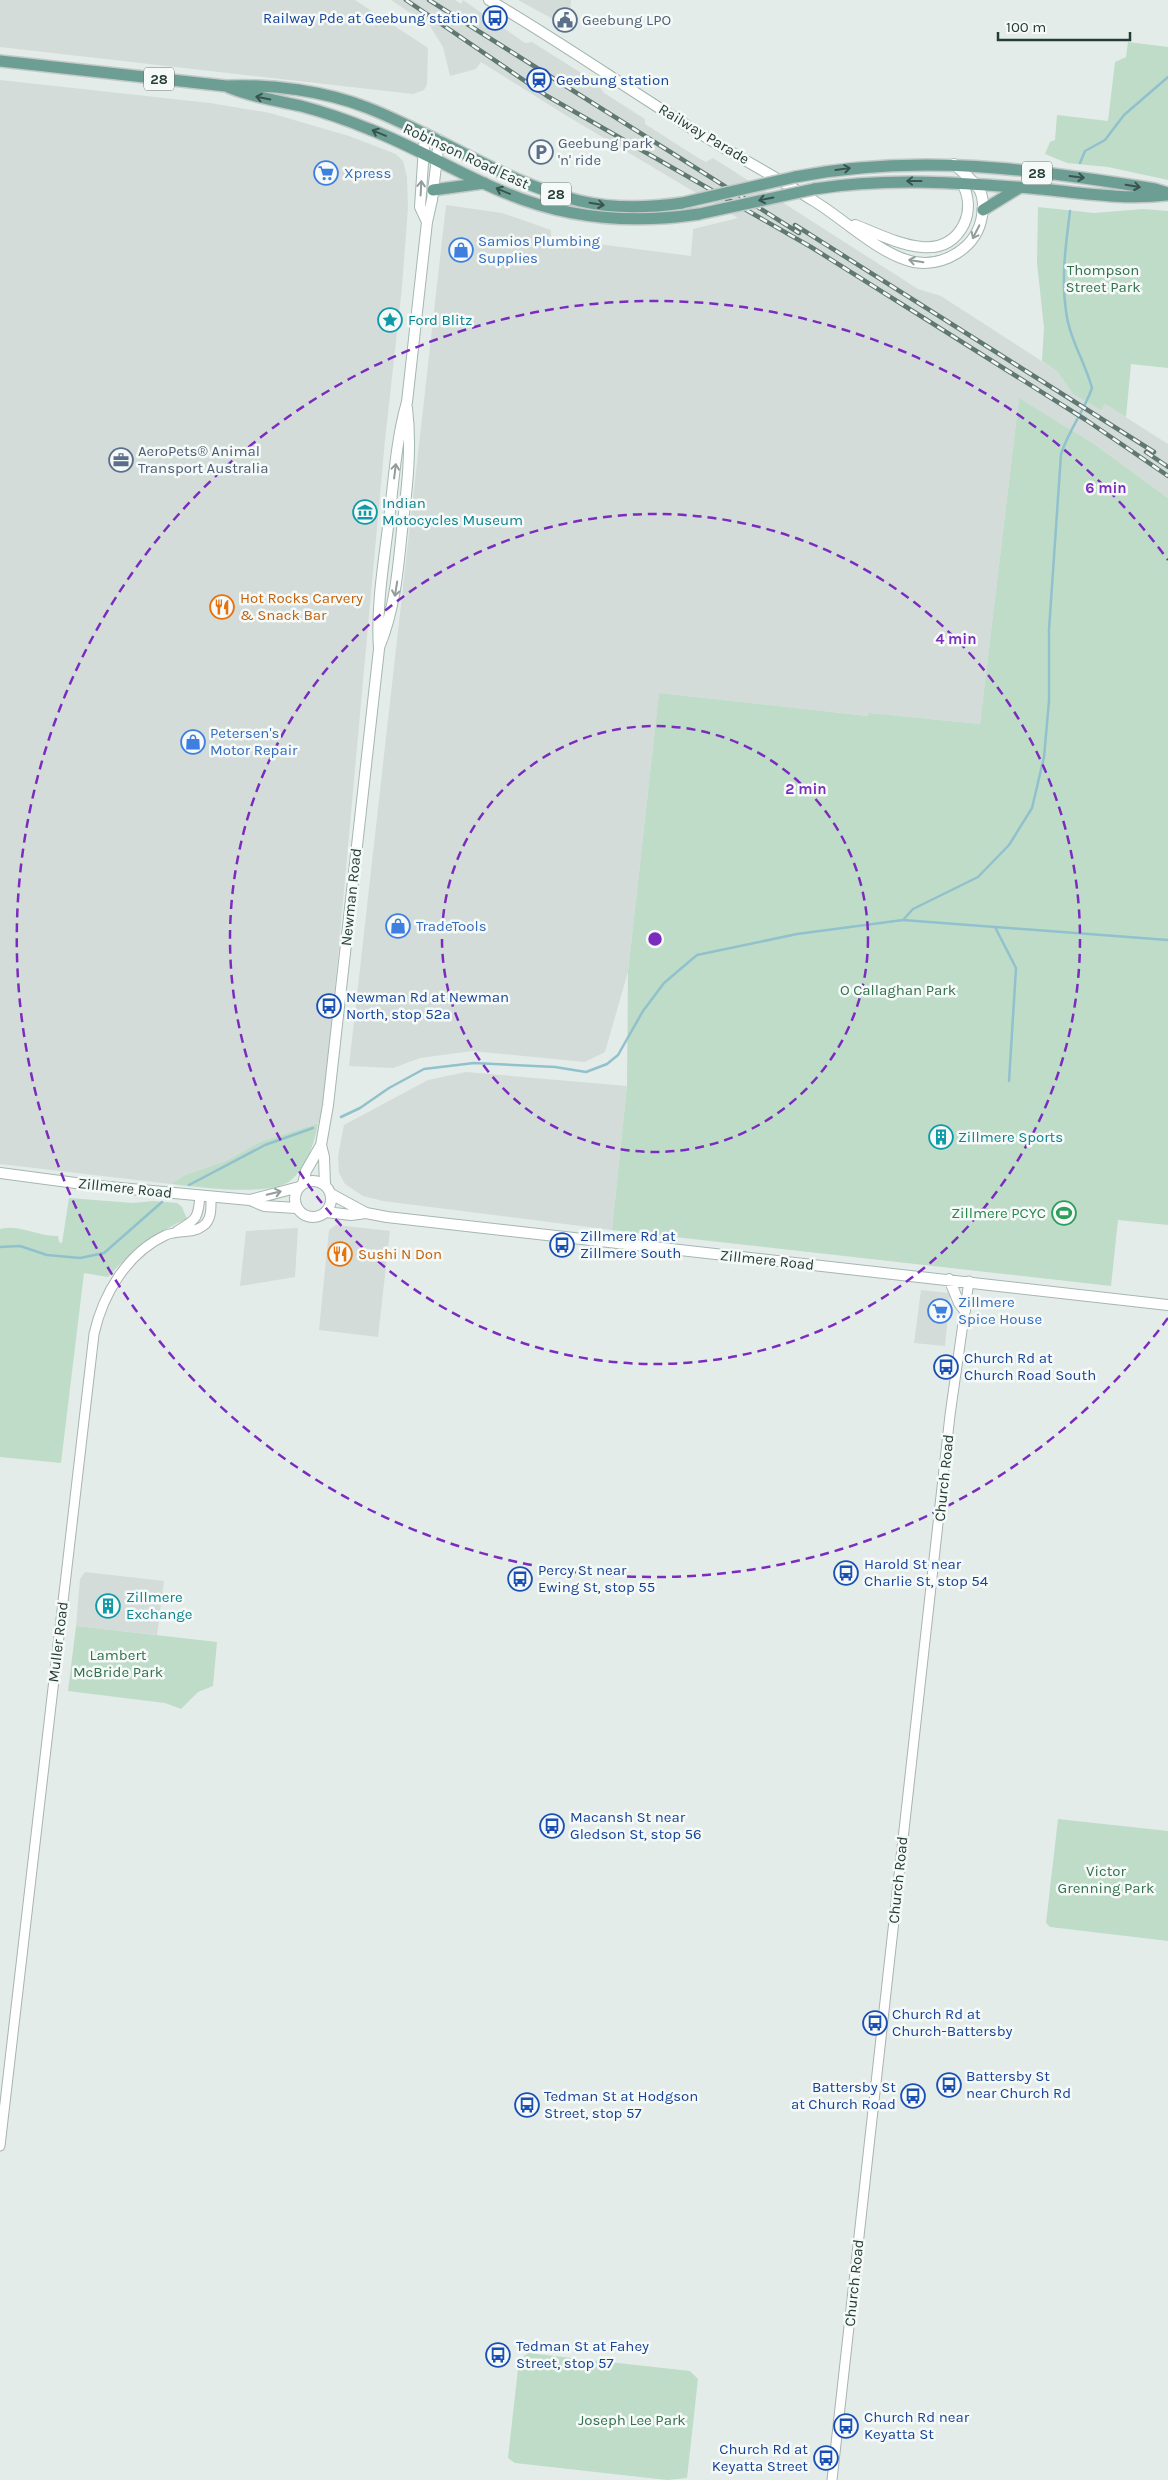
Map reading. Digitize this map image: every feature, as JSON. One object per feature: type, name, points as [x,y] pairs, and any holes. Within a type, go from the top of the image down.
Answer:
[{"type":"main road","name":"Railway Parade","points":[[489,0],[700,134],[766,171],[898,256],[913,262],[928,263],[952,257],[968,245],[979,227],[983,210]]},
{"type":"main road","name":"Robinson Road East","points":[[0,61],[226,86],[257,86],[333,97],[367,108],[440,140],[524,181],[581,201],[632,207],[682,204],[795,177],[882,165],[954,164]]},
{"type":"main road","name":"Robinson Road East","points":[[226,86],[246,95],[301,106],[346,120],[484,183],[541,206],[582,215],[643,220],[699,214],[814,189],[892,181],[962,183]]},
{"type":"main road","name":"Newman Road","points":[[426,134],[420,207],[427,222]]},
{"type":"main road","name":"Newman Road","points":[[379,648],[393,606],[398,570],[409,460],[407,402],[427,222],[440,140]]},
{"type":"main road","points":[[954,164],[977,184],[982,196],[983,210],[1019,188]]},
{"type":"main road","name":"28","points":[[954,164],[1098,180],[1155,189],[1168,194]]},
{"type":"main road","points":[[433,190],[484,183]]},
{"type":"main road","name":"Railway Parade","points":[[843,220],[908,245],[926,248],[939,246],[960,230],[966,218],[967,196],[962,183]]},
{"type":"main road","name":"28","points":[[962,183],[1126,196],[1168,194]]},
{"type":"main road","name":"Newman Road","points":[[328,1190],[322,1145],[379,648],[377,626],[381,587],[400,426],[407,402]]},
{"type":"main road","name":"Newman Road","points":[[301,1186],[306,1171],[322,1145]]},
{"type":"main road","name":"Zillmere Road","points":[[0,1173],[211,1198],[250,1200],[301,1186]]},
{"type":"main road","points":[[314,1181],[328,1190],[331,1204],[326,1212],[311,1217],[305,1216],[296,1208],[294,1197],[301,1186],[314,1181]]},
{"type":"main road","name":"Zillmere Road","points":[[328,1190],[366,1213]]},
{"type":"main road","name":"Zillmere Road","points":[[250,1200],[264,1206],[296,1208]]},
{"type":"main road","name":"Zillmere Road","points":[[326,1212],[351,1215],[366,1213],[422,1221],[969,1281],[1168,1305]]},
{"type":"main road","points":[[949,1279],[959,1303],[965,1311]]},
{"type":"street","points":[[174,1232],[196,1220],[199,1214],[200,1196]]},
{"type":"street","name":"Muller Road","points":[[0,2146],[94,1334],[103,1302],[119,1276],[152,1244],[174,1232],[195,1230],[203,1226],[208,1221],[211,1198]]},
{"type":"street","name":"Church Road","points":[[832,2480],[950,1415],[969,1281]]},
{"type":"shaded area","points":[[0,0],[355,0],[428,48],[427,84],[424,90],[413,94],[0,47]]},
{"type":"shaded area","points":[[391,0],[455,0],[461,4],[463,0],[525,43],[532,42],[597,83],[604,93],[645,119],[645,124],[700,159],[706,162],[713,158],[918,289],[941,296],[1057,371],[1073,394],[1101,409],[1105,404],[1168,444],[1168,498],[1094,444],[1019,398],[980,724],[869,713],[869,716],[659,693],[628,972],[605,1052],[585,1062],[472,1051],[420,1058],[393,1068],[349,1066],[446,205],[502,213],[551,230],[551,238],[691,256],[693,229],[738,218],[567,116],[481,62],[476,69],[450,76],[443,47],[430,26]]},
{"type":"shaded area","points":[[518,0],[571,0],[569,28]]},
{"type":"shaded area","points":[[0,80],[210,103],[270,113],[349,136],[396,154],[403,161],[407,177],[408,208],[402,287],[385,440],[323,1121],[260,1142],[226,1161],[185,1175],[171,1184],[0,1164]]},
{"type":"shaded area","points":[[466,1072],[627,1086],[612,1230],[383,1201],[363,1196],[345,1184],[339,1173],[338,1156],[344,1125],[428,1080]]},
{"type":"shaded area","points":[[336,1225],[390,1231],[378,1337],[319,1330],[329,1230]]},
{"type":"shaded area","points":[[298,1228],[295,1277],[240,1286],[246,1231]]},
{"type":"shaded area","points":[[921,1290],[948,1293],[950,1295],[945,1346],[914,1343]]},
{"type":"shaded area","points":[[85,1572],[164,1581],[157,1635],[76,1626],[80,1579]]},
{"type":"green space","points":[[1128,42],[1168,47],[1168,180],[1108,167],[1067,163],[1045,154],[1050,142],[1055,140],[1057,115],[1108,121],[1115,62],[1126,57]]},
{"type":"green space","name":"Thompson Street Park","points":[[1038,207],[1094,213],[1143,209],[1168,211],[1168,368],[1131,364],[1126,417],[1105,404],[1101,410],[1073,394],[1057,371],[1042,361],[1044,328],[1037,263]]},
{"type":"green space","name":"O Callaghan Park","points":[[1019,398],[1094,444],[1168,498],[1168,1225],[1118,1220],[1111,1286],[612,1230],[627,1086],[628,972],[659,693],[868,716],[869,713],[980,724]]},
{"type":"green space","points":[[318,1123],[312,1147],[301,1170],[290,1181],[280,1186],[266,1189],[232,1190],[171,1184],[185,1175],[226,1161],[260,1142]]},
{"type":"green space","points":[[69,1198],[133,1203],[153,1201],[177,1203],[182,1207],[187,1219],[165,1230],[144,1244],[125,1259],[108,1277],[84,1273],[61,1463],[0,1457],[0,1229],[14,1228],[43,1235],[58,1236],[59,1242],[62,1243]]},
{"type":"green space","name":"Lambert McBride Park","points":[[76,1626],[217,1642],[213,1686],[198,1692],[181,1709],[165,1703],[68,1691]]},
{"type":"green space","name":"Victor Grenning Park","points":[[1058,1819],[1168,1831],[1168,1941],[1050,1927],[1046,1923]]},
{"type":"green space","name":"Joseph Lee Park","points":[[528,2353],[690,2371],[698,2379],[687,2478],[667,2480],[515,2463],[508,2458],[519,2360]]},
{"type":"waterway","points":[[1080,163],[1085,151],[1105,140],[1124,115],[1168,77]]},
{"type":"waterway","points":[[341,1117],[360,1108],[389,1088],[424,1069],[474,1063],[555,1067],[586,1072],[607,1064],[618,1055],[643,1011],[664,983],[697,955],[797,934],[903,920],[913,909],[978,877],[1009,845],[1032,808],[1044,757],[1049,701],[1049,630],[1061,454],[1092,388],[1070,331],[1066,311],[1064,273],[1070,211]]},
{"type":"waterway","points":[[903,920],[1168,940]]},
{"type":"waterway","points":[[995,927],[1016,968],[1009,1081]]},
{"type":"waterway","points":[[189,1185],[265,1145],[313,1128]]},
{"type":"waterway","points":[[0,1247],[20,1246],[47,1255],[80,1258],[104,1253],[162,1202]]},
{"type":"railway","points":[[406,0],[547,96],[811,247],[1086,420],[1168,476]]},
{"type":"railway","points":[[429,0],[799,233]]},
{"type":"railway","points":[[795,225],[1154,452]]},
{"type":"railway","points":[[1146,452],[1168,467]]},
{"type":"place","name":"Railway Pde at Geebung station","points":[[495,18]]},
{"type":"place","name":"Geebung LPO","points":[[565,20]]},
{"type":"place","name":"Geebung station","points":[[539,80]]},
{"type":"place","name":"Geebung park 'n' ride","points":[[541,152]]},
{"type":"place","name":"Xpress","points":[[326,173]]},
{"type":"place","name":"Samios Plumbing Supplies","points":[[461,250]]},
{"type":"place","name":"Ford Blitz","points":[[390,320]]},
{"type":"place","name":"AeroPets® Animal Transport Australia","points":[[121,460]]},
{"type":"place","name":"Indian Motocycles Museum","points":[[365,512]]},
{"type":"place","name":"Hot Rocks Carvery & Snack Bar","points":[[222,607]]},
{"type":"place","name":"Petersen's Motor Repair","points":[[193,742]]},
{"type":"place","name":"TradeTools","points":[[398,926]]},
{"type":"place","name":"Newman Rd at Newman North, stop 52a","points":[[329,1006]]},
{"type":"place","name":"Zillmere Sports","points":[[941,1137]]},
{"type":"place","name":"Zillmere PCYC","points":[[1064,1213]]},
{"type":"place","name":"Zillmere Rd at Zillmere South","points":[[562,1245]]},
{"type":"place","name":"Sushi N Don","points":[[340,1254]]},
{"type":"place","name":"Zillmere Spice House","points":[[940,1311]]},
{"type":"place","name":"Church Rd at Church Road South","points":[[946,1367]]},
{"type":"place","name":"Harold St near Charlie St, stop 54","points":[[846,1573]]},
{"type":"place","name":"Percy St near Ewing St, stop 55","points":[[520,1579]]},
{"type":"place","name":"Zillmere Exchange","points":[[108,1606]]},
{"type":"place","name":"Macansh St near Gledson St, stop 56","points":[[552,1826]]},
{"type":"place","name":"Church Rd at Church-Battersby","points":[[875,2023]]},
{"type":"place","name":"Battersby St near Church Rd","points":[[949,2085]]},
{"type":"place","name":"Battersby St at Church Road","points":[[913,2096]]},
{"type":"place","name":"Tedman St at Hodgson Street, stop 57","points":[[527,2105]]},
{"type":"place","name":"Tedman St at Fahey Street, stop 57","points":[[498,2355]]},
{"type":"place","name":"Church Rd near Keyatta St","points":[[846,2426]]},
{"type":"place","name":"Church Rd at Keyatta Street","points":[[826,2458]]}]
